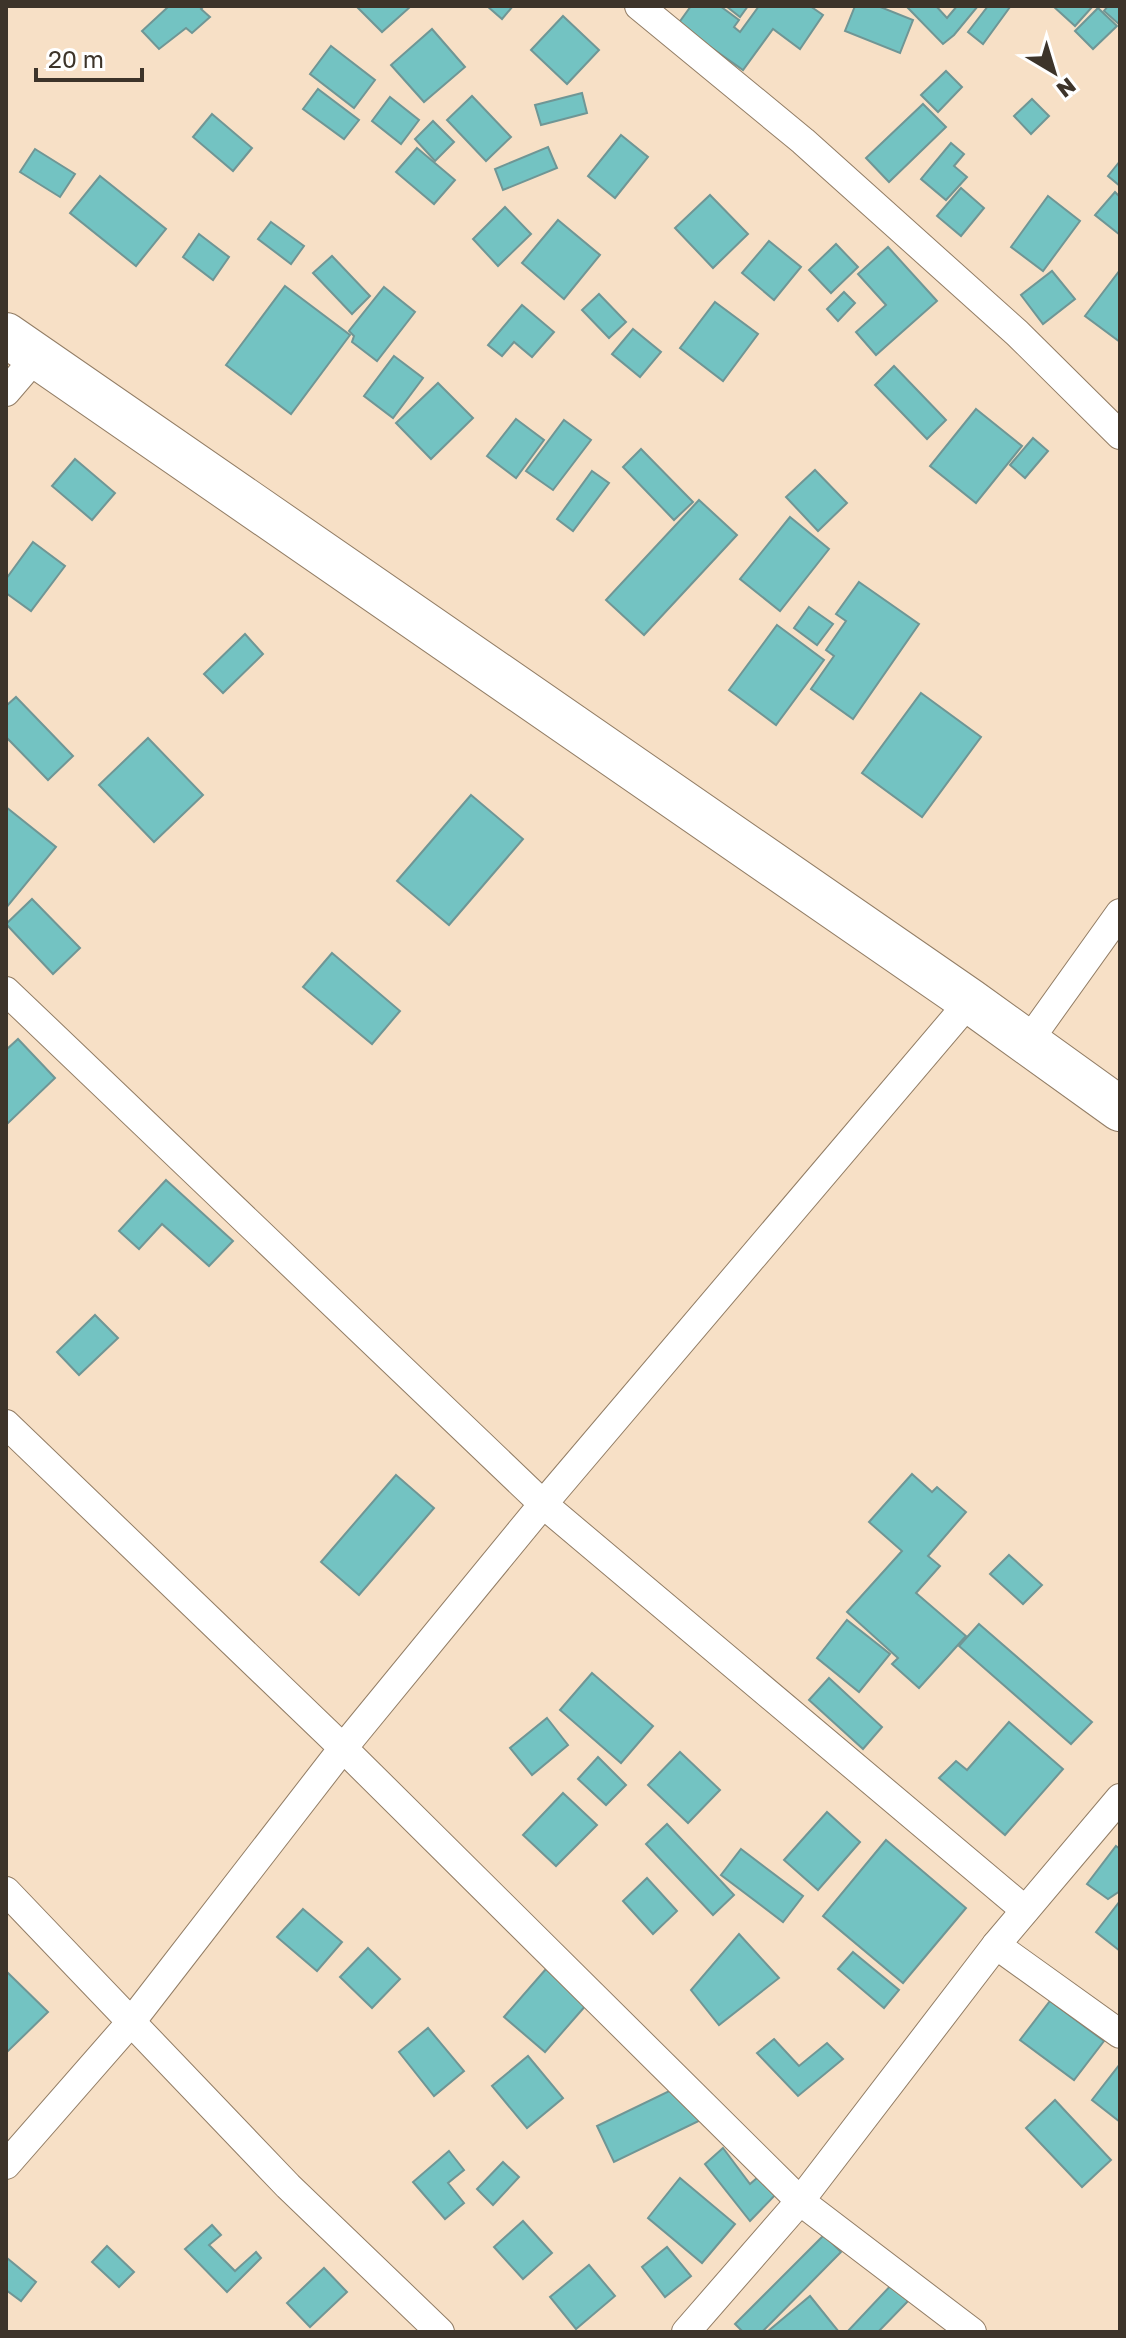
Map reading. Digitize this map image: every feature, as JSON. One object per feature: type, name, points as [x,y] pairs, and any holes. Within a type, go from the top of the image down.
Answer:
[{"type":"main road","points":[[21,346],[970,1001],[1120,1109]]},
{"type":"street","points":[[639,6],[803,141],[1017,333],[1120,435]]},
{"type":"street","points":[[6,392],[21,346]]},
{"type":"street","points":[[1027,1043],[1120,913]]},
{"type":"street","points":[[6,991],[543,1504],[1025,1910]]},
{"type":"street","points":[[6,2165],[131,2022],[343,1748],[543,1504],[970,1001]]},
{"type":"street","points":[[6,1424],[343,1748],[800,2201],[972,2332]]},
{"type":"street","points":[[686,2332],[800,2201],[996,1945],[1120,1798]]},
{"type":"street","points":[[6,1891],[288,2186],[440,2332]]},
{"type":"street","points":[[996,1945],[1120,2034]]},
{"type":"building","points":[[169,6],[204,6],[201,9],[210,17],[192,33],[186,28],[159,49],[142,31]]},
{"type":"building","points":[[356,6],[409,6],[410,7],[382,32]]},
{"type":"building","points":[[487,6],[513,6],[502,19]]},
{"type":"building","points":[[691,6],[720,6],[739,20],[734,27],[740,32],[759,6],[810,6],[823,15],[800,49],[773,29],[743,70],[678,24]]},
{"type":"building","points":[[726,6],[748,6],[740,17]]},
{"type":"building","points":[[855,6],[878,6],[913,20],[900,53],[845,31]]},
{"type":"building","points":[[906,6],[936,6],[947,18],[957,6],[978,6],[943,44]]},
{"type":"building","points":[[988,6],[1010,7],[983,44],[968,32]]},
{"type":"building","points":[[1053,6],[1093,6],[1075,26]]},
{"type":"building","points":[[1108,6],[1120,6],[1120,25],[1104,11]]},
{"type":"building","points":[[1098,8],[1117,26],[1093,49],[1075,31]]},
{"type":"building","points":[[563,16],[599,50],[567,84],[531,50]]},
{"type":"building","points":[[432,29],[465,67],[424,102],[391,65]]},
{"type":"building","points":[[331,46],[375,80],[354,108],[310,74]]},
{"type":"building","points":[[946,71],[962,87],[938,112],[921,95]]},
{"type":"building","points":[[318,89],[359,120],[344,139],[303,109]]},
{"type":"building","points":[[582,93],[587,113],[541,125],[535,105]]},
{"type":"building","points":[[472,96],[511,137],[486,161],[447,120]]},
{"type":"building","points":[[390,97],[419,120],[401,144],[372,121]]},
{"type":"building","points":[[1032,99],[1049,116],[1031,134],[1014,116]]},
{"type":"building","points":[[923,104],[946,127],[889,182],[866,158]]},
{"type":"building","points":[[212,114],[252,148],[233,171],[193,137]]},
{"type":"building","points":[[433,121],[454,142],[435,161],[415,139]]},
{"type":"building","points":[[621,135],[648,157],[615,198],[588,176]]},
{"type":"building","points":[[951,143],[964,154],[954,166],[967,177],[946,200],[921,179]]},
{"type":"building","points":[[548,147],[557,168],[503,190],[495,169]]},
{"type":"building","points":[[417,148],[455,180],[434,204],[396,172]]},
{"type":"building","points":[[35,149],[75,174],[60,197],[20,172]]},
{"type":"building","points":[[1120,161],[1120,186],[1108,176]]},
{"type":"building","points":[[100,176],[166,229],[136,266],[70,213]]},
{"type":"building","points":[[961,188],[984,208],[961,236],[937,216]]},
{"type":"building","points":[[1115,192],[1120,197],[1120,235],[1095,215]]},
{"type":"building","points":[[710,195],[748,234],[713,268],[675,228]]},
{"type":"building","points":[[1048,196],[1080,221],[1043,271],[1011,247]]},
{"type":"building","points":[[505,207],[531,234],[498,266],[473,239]]},
{"type":"building","points":[[558,220],[600,255],[564,299],[522,263]]},
{"type":"building","points":[[271,222],[304,246],[291,264],[258,239]]},
{"type":"building","points":[[199,234],[229,257],[213,280],[183,257]]},
{"type":"building","points":[[769,241],[801,267],[774,300],[742,273]]},
{"type":"building","points":[[836,244],[858,267],[831,293],[809,270]]},
{"type":"building","points":[[888,247],[937,301],[876,355],[856,332],[886,305],[858,274]]},
{"type":"building","points":[[332,256],[370,296],[352,314],[313,273]]},
{"type":"building","points":[[1120,270],[1120,342],[1085,316]]},
{"type":"building","points":[[1052,271],[1075,299],[1043,324],[1021,295]]},
{"type":"building","points":[[285,286],[350,335],[291,414],[226,365]]},
{"type":"building","points":[[384,287],[415,312],[377,361],[352,342],[354,336],[349,331]]},
{"type":"building","points":[[844,292],[855,303],[838,321],[827,309]]},
{"type":"building","points":[[599,294],[626,322],[609,338],[582,310]]},
{"type":"building","points":[[715,302],[758,334],[723,381],[680,348]]},
{"type":"building","points":[[522,305],[554,332],[532,357],[514,342],[502,356],[488,345]]},
{"type":"building","points":[[633,329],[661,352],[640,377],[612,354]]},
{"type":"building","points":[[394,356],[423,378],[393,418],[364,396]]},
{"type":"building","points":[[894,366],[946,420],[927,439],[875,385]]},
{"type":"building","points":[[438,383],[473,418],[431,459],[396,423]]},
{"type":"building","points":[[976,409],[1022,446],[976,503],[930,466]]},
{"type":"building","points":[[516,419],[544,440],[516,478],[487,456]]},
{"type":"building","points":[[564,420],[591,440],[553,490],[526,471]]},
{"type":"building","points":[[1033,438],[1048,451],[1025,478],[1010,465]]},
{"type":"building","points":[[641,449],[693,502],[674,520],[623,467]]},
{"type":"building","points":[[75,459],[115,493],[92,520],[52,486]]},
{"type":"building","points":[[815,470],[847,503],[818,531],[786,497]]},
{"type":"building","points":[[592,471],[609,483],[573,531],[557,519]]},
{"type":"building","points":[[699,500],[737,535],[644,635],[606,600]]},
{"type":"building","points":[[790,517],[829,549],[780,611],[740,579]]},
{"type":"building","points":[[33,542],[65,566],[31,611],[6,593],[6,579]]},
{"type":"building","points":[[859,582],[919,624],[853,719],[811,689],[834,656],[826,650],[846,621],[836,614]]},
{"type":"building","points":[[809,607],[833,624],[817,645],[794,628]]},
{"type":"building","points":[[777,625],[824,660],[776,725],[729,690]]},
{"type":"building","points":[[245,634],[263,654],[223,693],[204,674]]},
{"type":"building","points":[[921,693],[981,737],[922,817],[862,773]]},
{"type":"building","points":[[16,697],[73,756],[48,780],[6,737],[6,706]]},
{"type":"building","points":[[148,738],[203,795],[154,842],[99,785]]},
{"type":"building","points":[[471,795],[523,839],[449,925],[397,881]]},
{"type":"building","points":[[6,807],[56,847],[6,908]]},
{"type":"building","points":[[32,899],[80,948],[53,974],[6,924]]},
{"type":"building","points":[[332,953],[400,1011],[372,1044],[303,987]]},
{"type":"building","points":[[18,1039],[55,1078],[6,1125],[6,1050]]},
{"type":"building","points":[[166,1180],[233,1241],[209,1266],[162,1224],[139,1249],[119,1231]]},
{"type":"building","points":[[95,1315],[118,1338],[79,1375],[57,1352]]},
{"type":"building","points":[[912,1474],[932,1492],[937,1487],[966,1512],[928,1556],[940,1566],[916,1593],[966,1636],[919,1688],[892,1664],[898,1658],[847,1612],[902,1551],[869,1522]]},
{"type":"building","points":[[396,1475],[434,1508],[359,1595],[321,1562]]},
{"type":"building","points":[[1009,1555],[1042,1585],[1023,1604],[990,1574]]},
{"type":"building","points":[[847,1620],[890,1654],[859,1692],[817,1658]]},
{"type":"building","points":[[979,1624],[1092,1722],[1071,1744],[959,1646]]},
{"type":"building","points":[[592,1673],[653,1726],[621,1763],[560,1710]]},
{"type":"building","points":[[829,1678],[882,1727],[863,1749],[809,1700]]},
{"type":"building","points":[[547,1718],[568,1745],[532,1775],[510,1748]]},
{"type":"building","points":[[1009,1722],[1063,1769],[1005,1835],[939,1778],[956,1761],[967,1770]]},
{"type":"building","points":[[680,1752],[720,1790],[688,1823],[648,1785]]},
{"type":"building","points":[[598,1757],[626,1785],[606,1805],[578,1779]]},
{"type":"building","points":[[563,1793],[597,1825],[556,1866],[523,1835]]},
{"type":"building","points":[[827,1812],[860,1842],[818,1890],[784,1860]]},
{"type":"building","points":[[667,1824],[734,1895],[713,1915],[646,1844]]},
{"type":"building","points":[[886,1840],[966,1908],[903,1983],[823,1916]]},
{"type":"building","points":[[1116,1846],[1120,1849],[1120,1891],[1108,1899],[1087,1884]]},
{"type":"building","points":[[741,1849],[803,1896],[783,1922],[721,1875]]},
{"type":"building","points":[[647,1878],[677,1911],[653,1934],[623,1901]]},
{"type":"building","points":[[1120,1901],[1120,1951],[1096,1932]]},
{"type":"building","points":[[303,1909],[342,1942],[317,1971],[277,1937]]},
{"type":"building","points":[[739,1934],[779,1978],[719,2025],[691,1990]]},
{"type":"building","points":[[368,1948],[400,1979],[372,2008],[340,1977]]},
{"type":"building","points":[[853,1952],[899,1990],[884,2008],[838,1969]]},
{"type":"building","points":[[546,1969],[587,2004],[545,2052],[504,2017]]},
{"type":"building","points":[[6,1971],[48,2012],[6,2053]]},
{"type":"building","points":[[1050,2001],[1104,2041],[1074,2080],[1020,2040]]},
{"type":"building","points":[[428,2028],[464,2071],[434,2096],[399,2052]]},
{"type":"building","points":[[774,2039],[799,2066],[827,2043],[843,2059],[798,2096],[757,2053]]},
{"type":"building","points":[[528,2056],[563,2098],[527,2128],[492,2086]]},
{"type":"building","points":[[1120,2064],[1120,2122],[1092,2100]]},
{"type":"building","points":[[692,2080],[709,2116],[614,2162],[597,2126]]},
{"type":"building","points":[[1055,2100],[1111,2160],[1082,2187],[1026,2128]]},
{"type":"building","points":[[723,2148],[750,2184],[765,2171],[780,2190],[750,2221],[705,2164]]},
{"type":"building","points":[[449,2151],[464,2170],[448,2183],[464,2203],[445,2219],[413,2182]]},
{"type":"building","points":[[503,2162],[519,2177],[493,2205],[477,2189]]},
{"type":"building","points":[[680,2178],[735,2224],[702,2263],[648,2218]]},
{"type":"building","points":[[523,2221],[552,2253],[523,2279],[494,2247]]},
{"type":"building","points":[[212,2225],[221,2235],[209,2245],[235,2271],[256,2252],[261,2258],[227,2292],[185,2249]]},
{"type":"building","points":[[824,2235],[841,2252],[762,2332],[743,2332],[735,2324]]},
{"type":"building","points":[[107,2246],[134,2272],[119,2287],[92,2262]]},
{"type":"building","points":[[667,2247],[691,2276],[665,2297],[642,2267]]},
{"type":"building","points":[[7,2258],[36,2282],[21,2301],[6,2290]]},
{"type":"building","points":[[589,2265],[615,2296],[576,2329],[550,2297]]},
{"type":"building","points":[[324,2268],[347,2292],[310,2327],[287,2303]]},
{"type":"building","points":[[895,2281],[911,2298],[878,2332],[847,2332]]},
{"type":"building","points":[[810,2296],[839,2332],[767,2332]]}]
